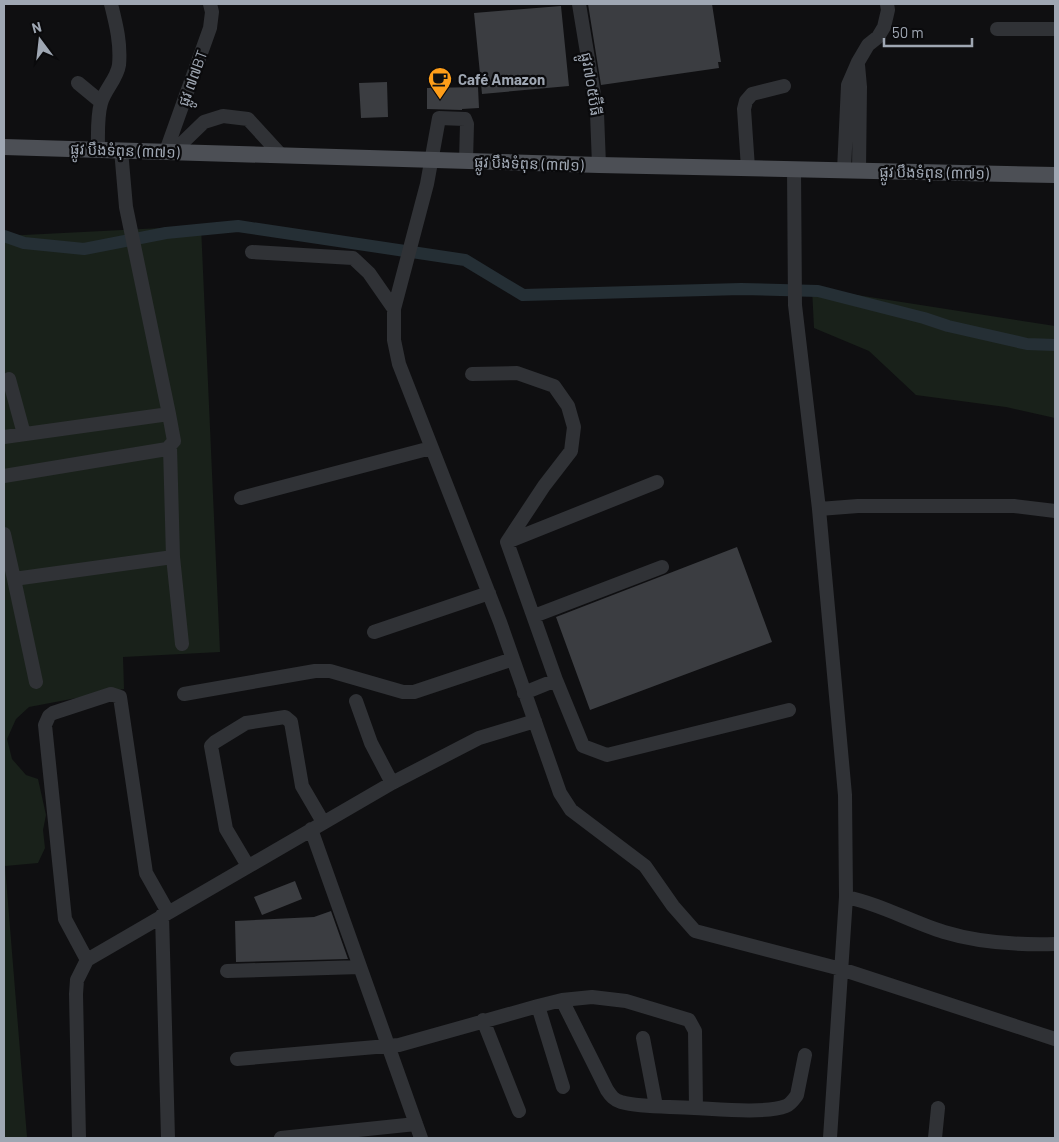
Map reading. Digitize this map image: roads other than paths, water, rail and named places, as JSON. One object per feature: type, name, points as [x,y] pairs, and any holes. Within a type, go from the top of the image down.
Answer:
[{"type":"main road","name":"ផ្លូវ បឹងទំពុន (៣៧១)","points":[[4,146],[599,165],[1055,175]]},
{"type":"street","points":[[98,149],[98,124],[101,102],[116,76],[119,66],[119,36],[111,4]]},
{"type":"street","name":"ផ្លូវ ៧៧BT","points":[[170,151],[210,28],[210,4]]},
{"type":"street","name":"ផ្លូវ៧០៥ប៊ីធី","points":[[579,4],[597,113],[599,165]]},
{"type":"street","points":[[852,170],[848,85],[868,45],[878,37],[884,27],[888,10],[887,4]]},
{"type":"street","points":[[997,29],[1055,28]]},
{"type":"street","points":[[78,83],[101,102]]},
{"type":"street","points":[[748,168],[744,109],[746,101],[752,94],[784,86]]},
{"type":"street","points":[[170,151],[204,122],[223,116],[248,119],[280,154]]},
{"type":"street","points":[[466,161],[465,119],[441,117],[438,120],[432,159],[394,309],[394,340],[396,351],[431,448],[489,593],[564,802],[571,810],[645,866],[673,906],[695,931],[841,969],[1055,1039]]},
{"type":"street","points":[[4,476],[167,449],[174,441],[126,207],[122,150]]},
{"type":"street","points":[[794,169],[793,256],[795,305],[819,509],[845,795],[846,897],[830,1138]]},
{"type":"street","points":[[252,252],[353,258],[369,273],[394,309]]},
{"type":"street","points":[[472,374],[517,373],[554,386],[568,406],[574,428],[571,451],[544,486],[507,542]]},
{"type":"street","points":[[9,379],[24,434]]},
{"type":"street","points":[[4,437],[169,414]]},
{"type":"street","points":[[170,447],[173,557],[182,644]]},
{"type":"street","points":[[241,498],[431,448]]},
{"type":"street","points":[[507,542],[657,482]]},
{"type":"street","points":[[819,509],[858,506],[1014,506],[1055,511]]},
{"type":"street","points":[[4,534],[36,682]]},
{"type":"street","points":[[507,542],[556,680],[583,746],[607,755],[789,710]]},
{"type":"street","points":[[14,579],[173,557]]},
{"type":"street","points":[[534,616],[662,567]]},
{"type":"street","points":[[374,632],[489,593]]},
{"type":"street","points":[[184,694],[322,671],[330,671],[403,692],[414,692],[513,659]]},
{"type":"street","points":[[524,693],[556,680]]},
{"type":"street","points":[[87,960],[65,919],[45,725],[48,716],[53,713],[111,694],[120,697],[146,874],[165,914],[168,1138]]},
{"type":"street","points":[[356,701],[371,743],[392,783]]},
{"type":"street","points":[[248,866],[226,829],[211,746],[238,728],[254,721],[286,717],[291,722],[302,786],[317,826],[360,966],[421,1138]]},
{"type":"street","points":[[79,1138],[76,994],[77,980],[87,960],[392,783],[479,738],[535,721]]},
{"type":"street","points":[[846,897],[866,901],[944,932],[992,942],[1055,944]]},
{"type":"street","points":[[227,971],[360,966]]},
{"type":"street","points":[[236,1059],[399,1045],[483,1020],[562,1000],[592,997],[626,1001],[689,1020],[695,1031],[696,1108]]},
{"type":"street","points":[[562,1000],[612,1098],[621,1102],[713,1110],[769,1109],[787,1106],[796,1095],[805,1055]]},
{"type":"street","points":[[538,1006],[563,1087]]},
{"type":"street","points":[[483,1020],[519,1111]]},
{"type":"street","points":[[643,1038],[656,1106]]},
{"type":"street","points":[[935,1138],[938,1108]]},
{"type":"street","points":[[281,1138],[416,1124]]},
{"type":"waterway","points":[[4,236],[24,243],[84,249],[166,233],[238,226],[465,260],[523,295],[741,289],[818,291],[948,326],[1027,344],[1055,345]]},
{"type":"place","name":"Café Amazon","points":[[440,100]]}]
